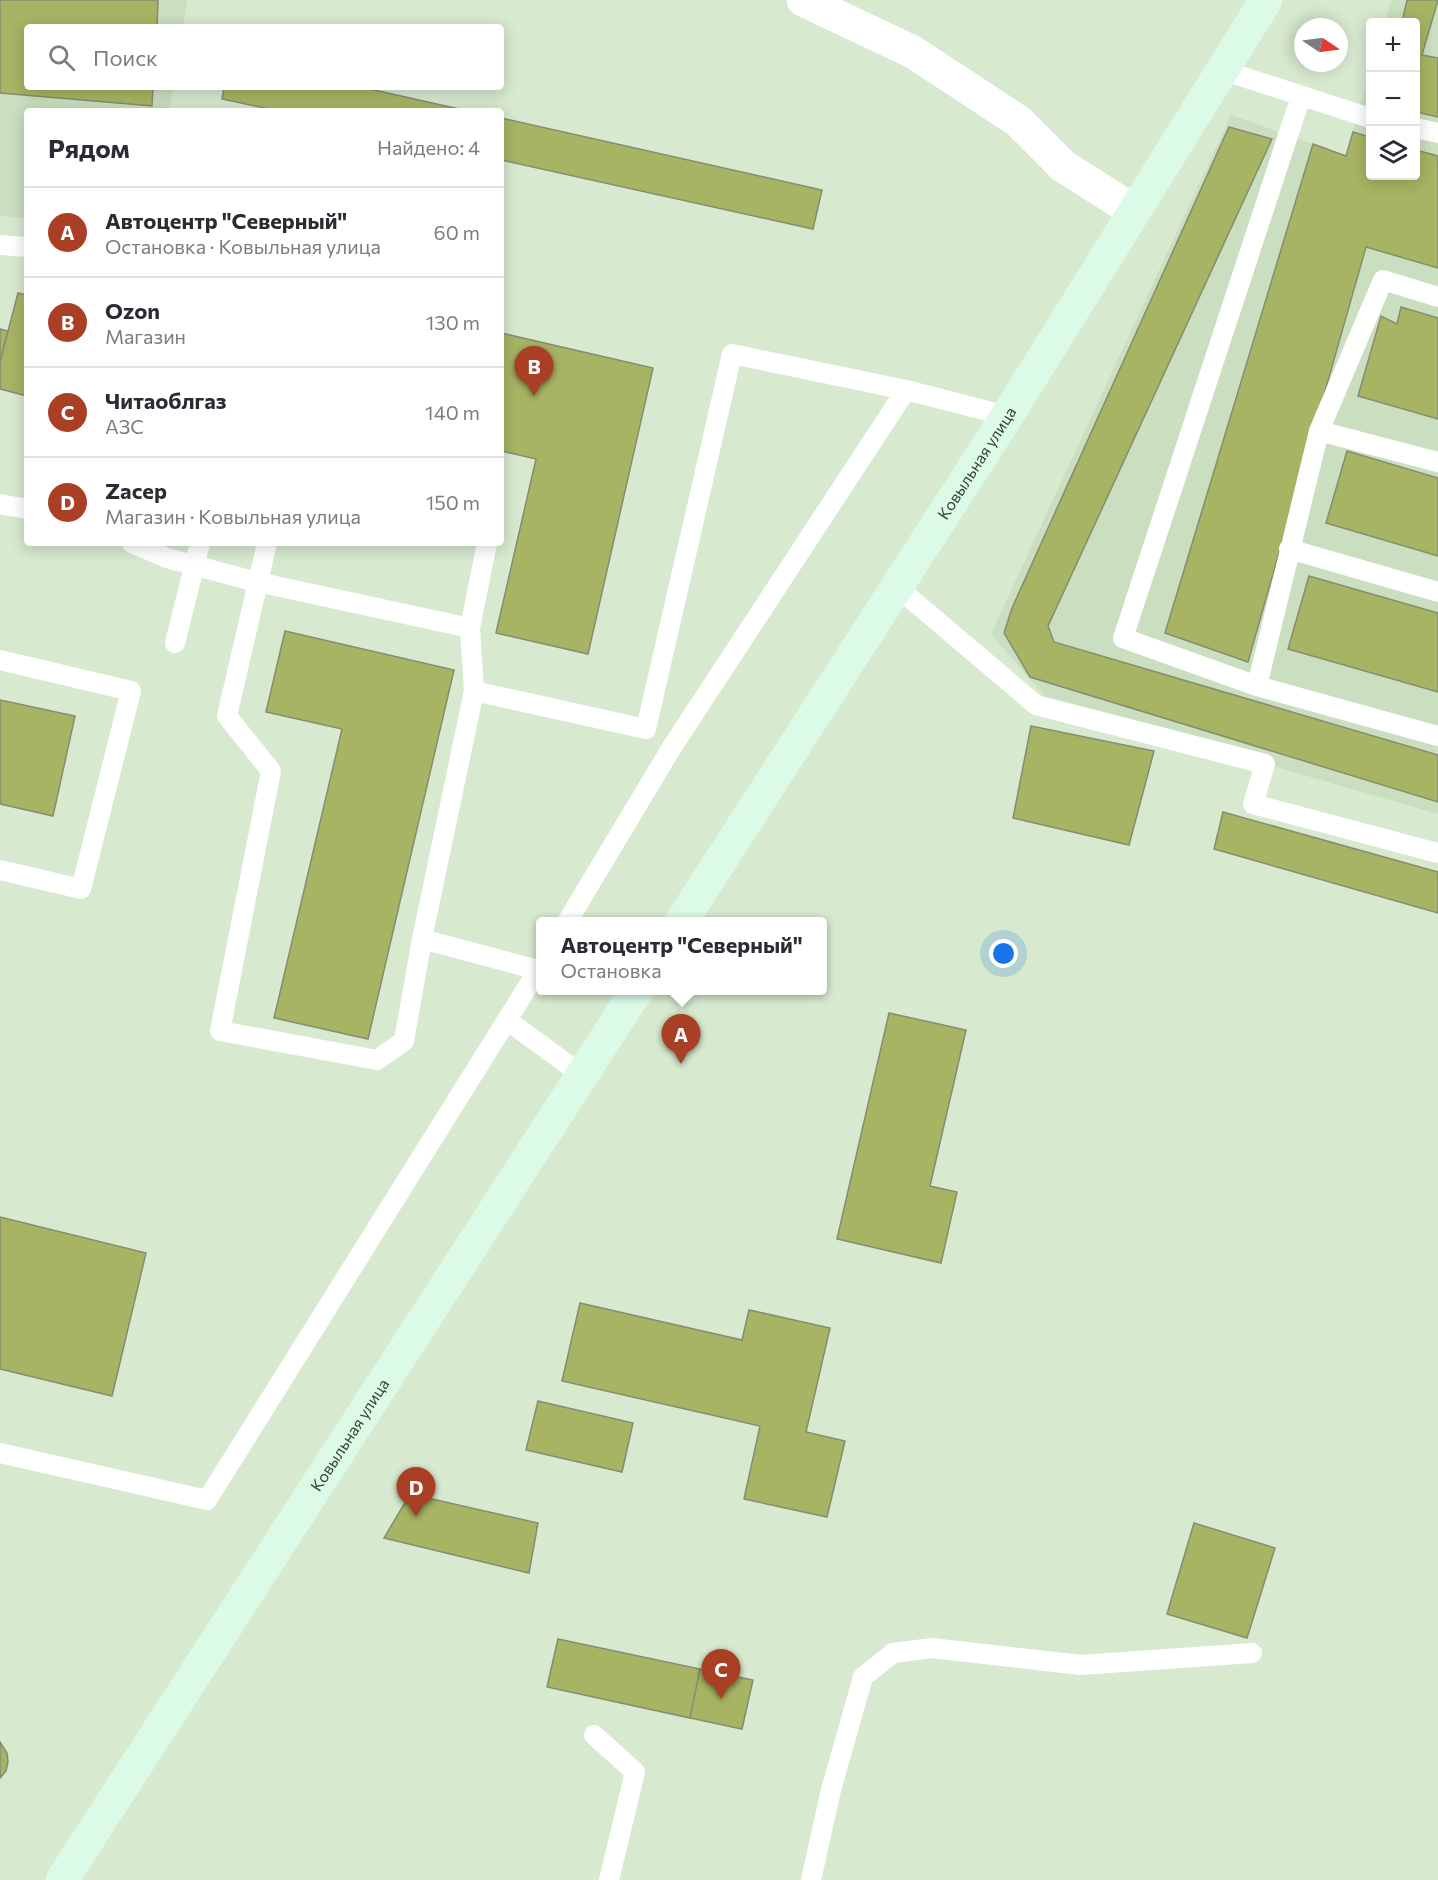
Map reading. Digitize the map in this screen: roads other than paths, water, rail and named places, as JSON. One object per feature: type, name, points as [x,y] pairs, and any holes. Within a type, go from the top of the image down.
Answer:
[{"type":"main road","name":"Ковыльная улица","points":[[684,917],[1007,416],[1266,0]]},
{"type":"main road","name":"Ковыльная улица","points":[[62,1880],[634,995]]},
{"type":"street","points":[[803,0],[913,52],[1018,121],[1063,166],[1134,211]]},
{"type":"lane","points":[[1222,70],[1366,116]]},
{"type":"lane","points":[[1300,96],[1123,638],[1257,686],[1438,736]]},
{"type":"lane","points":[[1420,129],[1438,133]]},
{"type":"lane","points":[[0,245],[24,247]]},
{"type":"lane","points":[[1257,686],[1319,431],[1383,280],[1438,297]]},
{"type":"lane","points":[[646,729],[732,354],[906,390],[1007,416]]},
{"type":"lane","points":[[569,917],[672,747],[906,390]]},
{"type":"lane","points":[[1319,431],[1438,462]]},
{"type":"lane","points":[[0,504],[24,508]]},
{"type":"lane","points":[[139,546],[167,558],[257,582],[470,628]]},
{"type":"lane","points":[[175,643],[199,546]]},
{"type":"lane","points":[[266,546],[227,716],[271,771],[220,1031],[377,1060],[404,1041],[422,939],[474,691],[470,628],[486,546]]},
{"type":"lane","points":[[1289,549],[1438,592]]},
{"type":"lane","points":[[897,587],[1036,705],[1265,764],[1253,804],[1438,853]]},
{"type":"lane","points":[[0,660],[131,691],[81,889],[0,870]]},
{"type":"lane","points":[[474,691],[646,729],[672,747]]},
{"type":"lane","points":[[422,939],[536,967]]},
{"type":"lane","points":[[0,1453],[207,1500],[536,973]]},
{"type":"lane","points":[[507,1020],[582,1075]]},
{"type":"lane","points":[[812,1880],[831,1790],[863,1677],[893,1653],[932,1648],[1081,1665],[1252,1653]]},
{"type":"lane","points":[[594,1735],[635,1772],[609,1880]]},
{"type":"place","name":"Ozon","points":[[534,396]]},
{"type":"place","name":"Автоцентр \"Северный\"","points":[[681,1064]]},
{"type":"place","name":"Zacep","points":[[416,1517]]},
{"type":"place","name":"Читаоблгаз","points":[[721,1699]]}]
